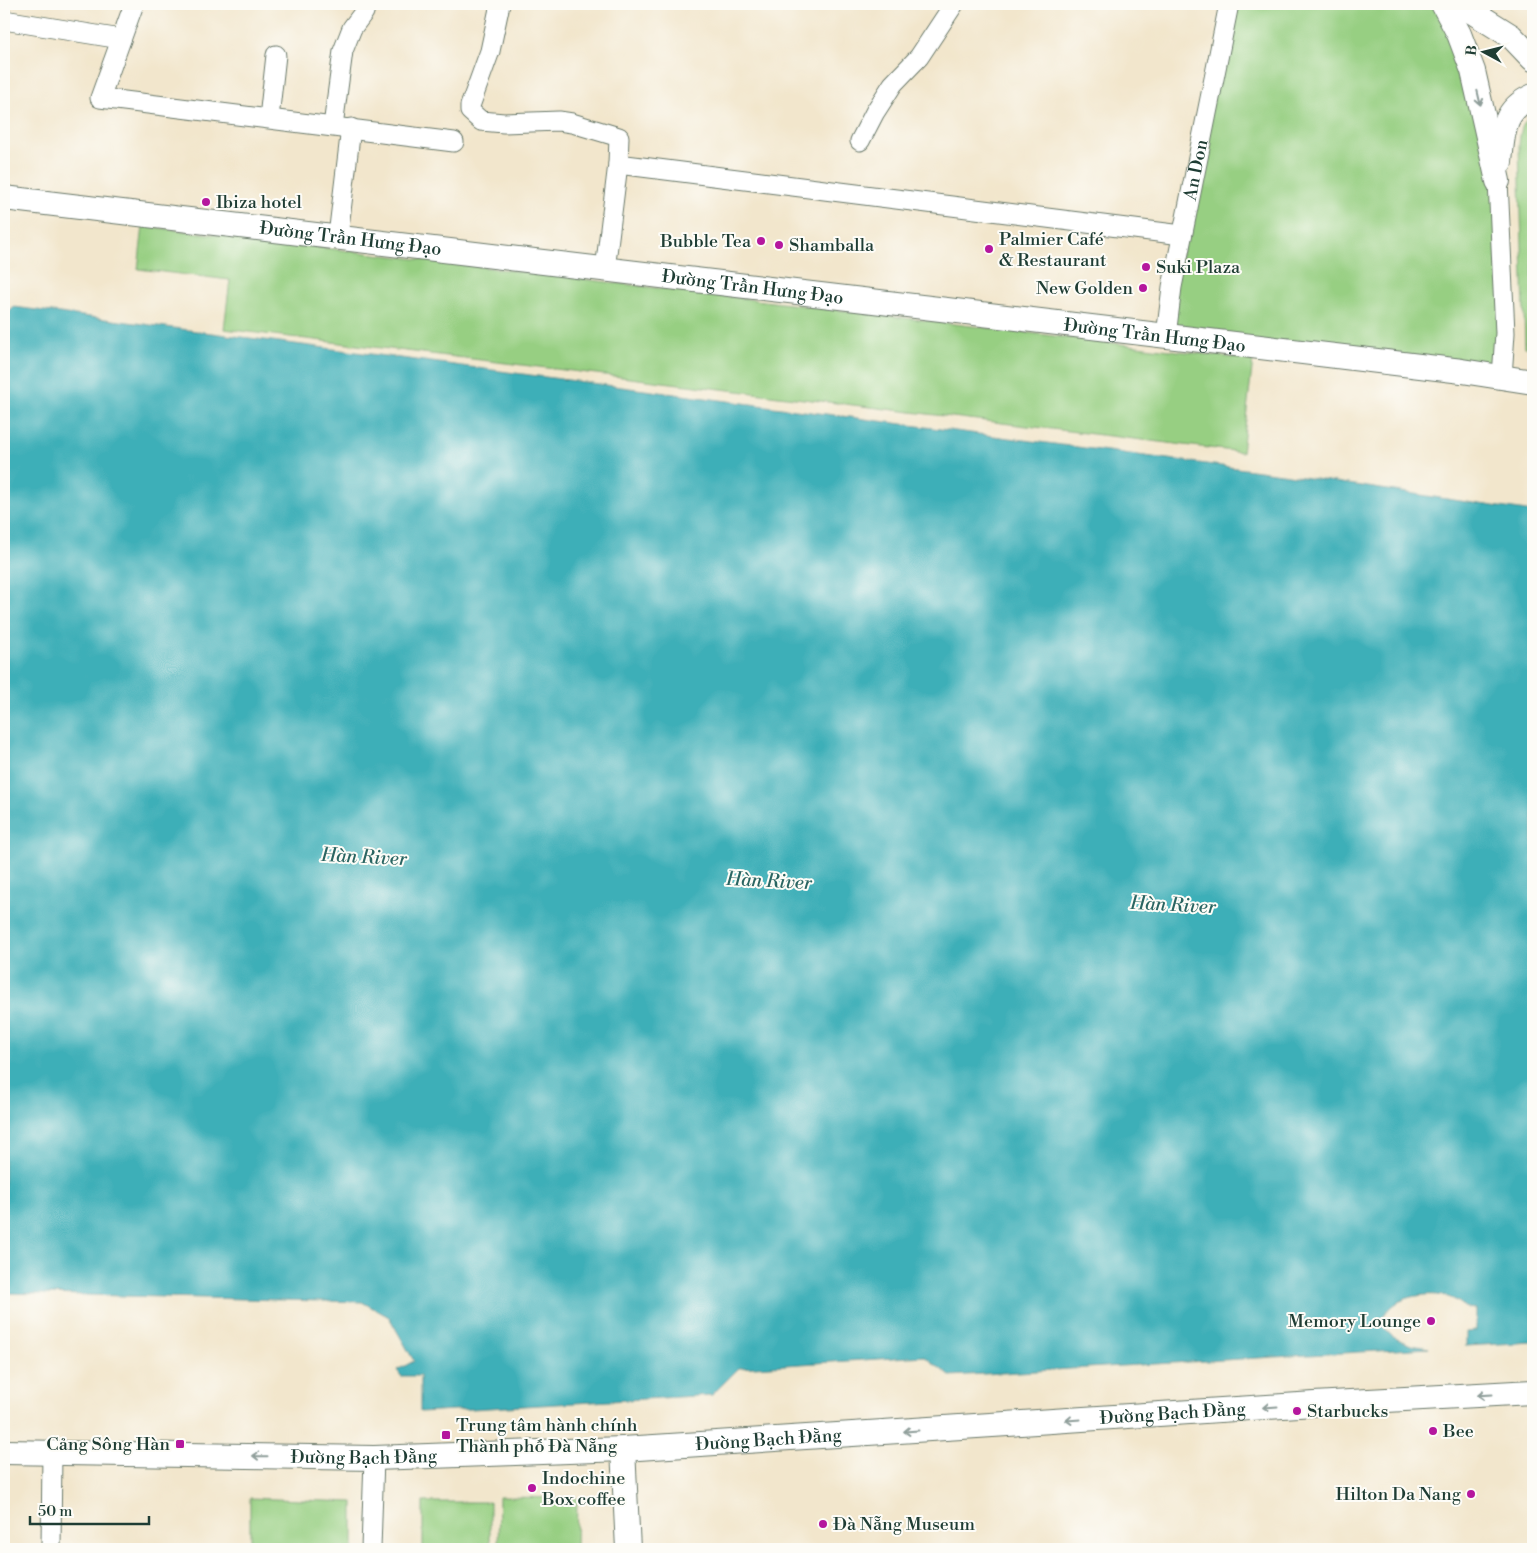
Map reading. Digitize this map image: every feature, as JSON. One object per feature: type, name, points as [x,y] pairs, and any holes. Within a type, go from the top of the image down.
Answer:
[{"type":"main road","points":[[1443,4],[1459,34],[1473,71],[1498,181]]},
{"type":"main road","points":[[1460,4],[1511,36],[1533,58]]},
{"type":"main road","points":[[1498,181],[1504,125],[1510,112],[1520,102],[1533,96]]},
{"type":"main road","name":"Đường Trần Hưng Đạo","points":[[4,198],[338,236],[605,270],[1462,371],[1533,382]]},
{"type":"main road","name":"Đường Bạch Đằng","points":[[4,1452],[374,1458],[623,1450],[1314,1404],[1533,1392]]},
{"type":"main road","points":[[623,1450],[628,1549]]},
{"type":"street","points":[[134,4],[100,98],[454,142]]},
{"type":"street","points":[[338,236],[343,51],[352,28],[364,12],[366,4]]},
{"type":"street","points":[[500,4],[490,51],[470,106],[470,112],[481,121],[504,123],[565,122],[595,128],[619,137],[618,164],[605,270]]},
{"type":"street","points":[[860,141],[875,112],[893,84],[919,57],[954,4]]},
{"type":"street","name":"An Don","points":[[1166,336],[1172,287],[1229,4]]},
{"type":"street","points":[[4,20],[121,39]]},
{"type":"street","points":[[269,118],[276,54]]},
{"type":"street","points":[[618,164],[1182,235]]},
{"type":"street","points":[[1498,181],[1505,333],[1502,378]]},
{"type":"street","points":[[51,1549],[52,1452]]},
{"type":"street","points":[[371,1549],[374,1458]]},
{"type":"green space","points":[[1230,4],[1443,4],[1498,181],[1502,377],[1166,336]]},
{"type":"green space","points":[[1533,115],[1533,348],[1525,347],[1519,146],[1524,124]]},
{"type":"green space","points":[[143,226],[1253,360],[1242,452],[224,329],[230,280],[138,269]]},
{"type":"green space","points":[[499,1497],[577,1498],[576,1549],[498,1549]]},
{"type":"green space","points":[[250,1498],[353,1502],[353,1549],[250,1549]]},
{"type":"green space","points":[[423,1502],[490,1502],[490,1549],[423,1549]]},
{"type":"water","name":"Hàn River","points":[[14,307],[1282,474],[1533,512],[1533,1342],[1466,1346],[1466,1332],[1476,1331],[1476,1309],[1466,1307],[1449,1297],[1424,1295],[1400,1301],[1378,1322],[1393,1337],[1411,1345],[1429,1348],[950,1376],[924,1356],[739,1368],[712,1395],[420,1412],[420,1376],[401,1376],[397,1370],[414,1361],[389,1317],[362,1302],[4,1293],[4,317]]},
{"type":"place","name":"Ibiza hotel","points":[[206,202]]},
{"type":"place","name":"Bubble Tea","points":[[761,241]]},
{"type":"place","name":"Shamballa","points":[[779,245]]},
{"type":"place","name":"Palmier Café & Restaurant","points":[[989,249]]},
{"type":"place","name":"Suki Plaza","points":[[1146,267]]},
{"type":"place","name":"New Golden","points":[[1143,288]]},
{"type":"place","name":"Memory Lounge","points":[[1431,1321]]},
{"type":"place","name":"Starbucks","points":[[1297,1411]]},
{"type":"place","name":"Bee","points":[[1433,1431]]},
{"type":"place","name":"Trung tâm hành chính Thành phố Đà Nẵng","points":[[446,1435]]},
{"type":"place","name":"Cảng Sông Hàn","points":[[180,1444]]},
{"type":"place","name":"Indochine Box coffee","points":[[532,1488]]},
{"type":"place","name":"Hilton Da Nang","points":[[1471,1494]]},
{"type":"place","name":"Đà Nẵng Museum","points":[[823,1524]]}]
